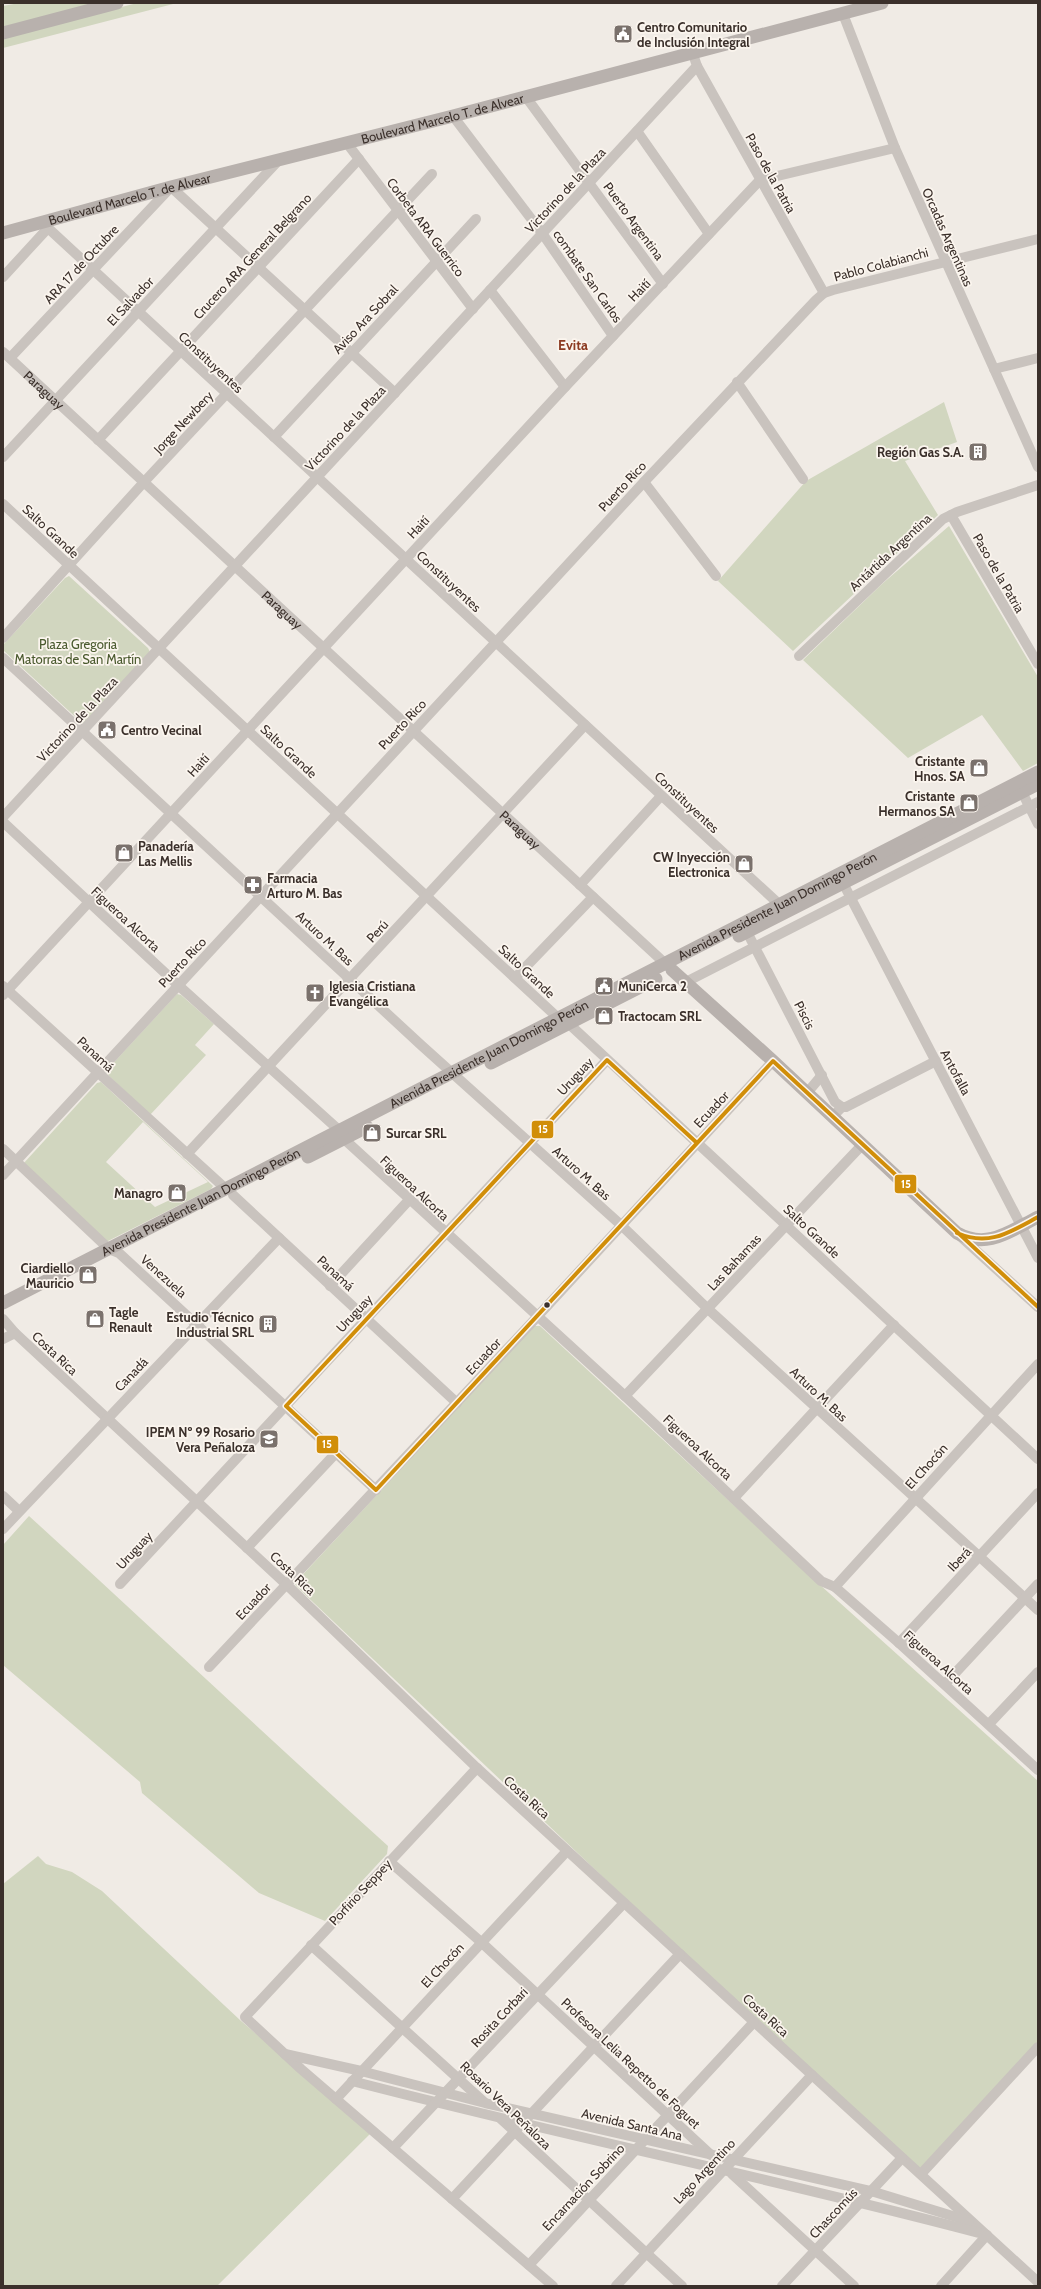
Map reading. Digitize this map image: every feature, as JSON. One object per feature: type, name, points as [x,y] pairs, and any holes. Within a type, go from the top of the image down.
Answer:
[{"type":"main road","points":[[3,33],[117,3]]},
{"type":"main road","name":"Boulevard Marcelo T. de Alvear","points":[[3,233],[47,224],[171,187],[277,162],[346,142],[526,97],[695,60],[882,3]]},
{"type":"main road","name":"Avenida Presidente Juan Domingo Perón","points":[[669,967],[780,905],[1038,772]]},
{"type":"main road","name":"Avenida Presidente Juan Domingo Perón","points":[[3,1303],[114,1251],[563,1020],[669,967],[747,932],[1038,784]]},
{"type":"main road","name":"Paraguay","points":[[669,967],[773,1061],[957,1234]]},
{"type":"main road","points":[[957,1234],[972,1240],[983,1241],[998,1237],[1038,1217]]},
{"type":"main road","name":"Avenida Presidente Juan Domingo Perón","points":[[4,1318],[114,1251]]},
{"type":"street","name":"Orcadas Argentinas","points":[[843,14],[895,148],[944,261],[1038,467]]},
{"type":"street","name":"Victorino de la Plaza","points":[[3,817],[160,649],[637,131],[695,60]]},
{"type":"street","name":"Paso de la Patria","points":[[695,60],[760,180],[824,293]]},
{"type":"street","name":"Puerto Argentina","points":[[526,97],[663,284]]},
{"type":"street","name":"combate San Carlos","points":[[453,116],[542,233],[613,336]]},
{"type":"street","points":[[637,131],[709,234]]},
{"type":"street","name":"Corbeta ARA Guerrico","points":[[346,142],[397,212],[473,309]]},
{"type":"street","points":[[760,180],[895,148]]},
{"type":"street","name":"Crucero ARA General Belgrano","points":[[98,440],[182,352],[359,159]]},
{"type":"street","name":"El Salvador","points":[[3,457],[277,162]]},
{"type":"street","name":"Jorge Newbery","points":[[3,638],[144,482],[432,174]]},
{"type":"street","name":"Haití","points":[[5,990],[172,814],[565,387],[760,180]]},
{"type":"street","points":[[171,187],[395,393]]},
{"type":"street","name":"ARA 17 de Octubre","points":[[7,355],[93,270],[171,187]]},
{"type":"street","name":"Aviso Ara Sobral","points":[[274,437],[476,219]]},
{"type":"street","points":[[3,277],[47,224]]},
{"type":"street","name":"Constituyentes","points":[[47,224],[93,270],[780,905]]},
{"type":"street","name":"Pablo Colabianchi","points":[[824,293],[944,261],[1038,239]]},
{"type":"street","points":[[490,290],[565,387]]},
{"type":"street","name":"Puerto Rico","points":[[3,1175],[737,382],[824,293]]},
{"type":"street","name":"Paraguay","points":[[7,355],[669,967]]},
{"type":"street","points":[[994,369],[1038,358]]},
{"type":"street","points":[[737,382],[803,479]]},
{"type":"street","points":[[644,482],[716,576]]},
{"type":"street","name":"Antártida Argentina","points":[[799,656],[936,525],[951,515],[1038,485]]},
{"type":"street","name":"Salto Grande","points":[[3,504],[515,978],[787,1225],[1038,1459]]},
{"type":"street","name":"Paso de la Patria","points":[[951,515],[1038,664]]},
{"type":"street","name":"Arturo M. Bas","points":[[3,658],[350,979],[621,1225],[708,1309],[817,1410],[1038,1610]]},
{"type":"street","name":"Perú","points":[[187,1154],[585,725]]},
{"type":"street","points":[[1022,792],[1033,804],[1038,824]]},
{"type":"street","points":[[580,885],[661,796]]},
{"type":"street","name":"Avenida Presidente Juan Domingo Perón","points":[[686,982],[1033,804]]},
{"type":"street","name":"Figueroa Alcorta","points":[[3,822],[342,1135],[409,1200],[626,1396],[821,1581],[835,1587],[1037,1766]]},
{"type":"street","name":"Antofalla","points":[[843,882],[1038,1258]]},
{"type":"street","points":[[515,978],[593,897]]},
{"type":"street","name":"Piscis","points":[[747,932],[836,1102],[842,1107]]},
{"type":"street","name":"Panamá","points":[[5,990],[230,1192],[457,1403]]},
{"type":"street","name":"Uruguay","points":[[120,1584],[607,1060]]},
{"type":"street","name":"Ecuador","points":[[209,1667],[457,1403],[773,1061]]},
{"type":"street","points":[[832,1117],[842,1107],[846,1107],[936,1061]]},
{"type":"street","points":[[807,1093],[822,1075]]},
{"type":"street","name":"Las Bahamas","points":[[626,1396],[862,1144]]},
{"type":"street","name":"Venezuela","points":[[3,1149],[114,1251],[196,1323],[376,1490]]},
{"type":"street","points":[[330,1286],[409,1200]]},
{"type":"street","name":"Paraguay","points":[[957,1234],[1038,1307]]},
{"type":"street","name":"Canadá","points":[[3,1528],[196,1323],[279,1238]]},
{"type":"street","name":"Costa Rica","points":[[4,1318],[15,1333],[247,1548],[477,1768],[921,2174],[1035,2282]]},
{"type":"street","points":[[734,1498],[894,1325]]},
{"type":"street","points":[[3,1339],[15,1333]]},
{"type":"street","name":"El Chocón","points":[[835,1587],[914,1498],[1038,1364]]},
{"type":"street","points":[[247,1548],[336,1453]]},
{"type":"street","name":"Iberá","points":[[899,1643],[1038,1493]]},
{"type":"street","points":[[3,1496],[19,1511]]},
{"type":"street","points":[[945,1684],[1038,1584]]},
{"type":"street","points":[[989,1724],[1038,1672]]},
{"type":"street","name":"Porfirio Seppey","points":[[284,2053],[245,2017],[477,1768]]},
{"type":"street","name":"El Chocón","points":[[336,2099],[402,2026],[567,1850]]},
{"type":"street","name":"Profesora Lelia Repetto de Foguet","points":[[389,1861],[481,1942],[712,2156]]},
{"type":"street","name":"Rosita Corbari","points":[[393,2148],[624,1903]]},
{"type":"street","name":"Rosario Vera Peñaloza","points":[[311,1945],[459,2078],[514,2132],[682,2286]]},
{"type":"street","points":[[452,2199],[680,1954]]},
{"type":"street","name":"Encarnación Sobrino","points":[[529,2265],[754,2022]]},
{"type":"street","points":[[921,2174],[1038,2047]]},
{"type":"street","points":[[284,2053],[553,2286]]},
{"type":"street","name":"Avenida Santa Ana","points":[[284,2053],[485,2103],[712,2156],[727,2168],[987,2235]]},
{"type":"street","name":"Lago Argentino","points":[[616,2286],[812,2075]]},
{"type":"street","name":"Avenida Santa Ana","points":[[352,2081],[634,2151],[727,2168],[871,2191],[973,2222]]},
{"type":"street","name":"Chascomús","points":[[782,2286],[902,2158]]},
{"type":"street","points":[[727,2168],[854,2286]]},
{"type":"street","points":[[941,2286],[987,2235]]},
{"type":"green space","points":[[19,3],[98,3],[3,27],[3,6]]},
{"type":"green space","points":[[137,3],[177,3],[3,48],[3,38]]},
{"type":"green space","points":[[944,402],[957,442],[905,461],[938,515],[793,651],[718,581],[806,481]]},
{"type":"green space","points":[[949,526],[1038,677],[1038,763],[1023,771],[982,715],[908,758],[803,660],[882,584]]},
{"type":"green space","name":"Plaza Gregoria Matorras de San Martín","points":[[69,576],[148,648],[150,652],[83,724],[3,650],[3,645],[65,578]]},
{"type":"green space","points":[[177,994],[181,995],[214,1024],[195,1045],[206,1055],[150,1115],[105,1072]]},
{"type":"green space","points":[[101,1082],[213,1186],[211,1189],[106,1242],[23,1164],[97,1083]],"holes":[[[143,1122],[208,1182],[155,1207],[106,1162]]]},
{"type":"green space","points":[[534,1326],[540,1326],[819,1584],[1038,1781],[1038,2046],[921,2171],[681,1951],[296,1586],[295,1583]]},
{"type":"green space","points":[[29,1516],[388,1846],[387,1854],[325,1921],[259,1893],[142,1793],[140,1782],[3,1665],[3,1545]]},
{"type":"green space","points":[[38,1856],[46,1864],[72,1872],[102,1891],[240,2020],[371,2133],[217,2286],[3,2286],[3,1884]]},
{"type":"transit line","name":"15","points":[[697,1143],[607,1060],[286,1406],[376,1490],[773,1061]]},
{"type":"transit line","name":"15","points":[[773,1061],[1038,1307]]},
{"type":"transit line","name":"15","points":[[957,1233],[979,1239],[989,1238],[1009,1232],[1038,1217]]},
{"type":"place","name":"Centro Comunitario de Inclusión Integral","points":[[623,34]]},
{"type":"place","name":"Región Gas S.A.","points":[[978,452]]},
{"type":"place","name":"Centro Vecinal","points":[[107,730]]},
{"type":"place","name":"Cristante Hnos. SA","points":[[979,768]]},
{"type":"place","name":"Cristante Hermanos SA","points":[[969,803]]},
{"type":"place","name":"Panadería Las Mellis","points":[[124,853]]},
{"type":"place","name":"CW Inyección Electronica","points":[[744,864]]},
{"type":"place","name":"Farmacia Arturo M. Bas","points":[[253,885]]},
{"type":"place","name":"MuniCerca 2","points":[[604,986]]},
{"type":"place","name":"Iglesia Cristiana Evangélica","points":[[315,993]]},
{"type":"place","name":"Tractocam SRL","points":[[604,1016]]},
{"type":"place","name":"Surcar SRL","points":[[372,1133]]},
{"type":"place","name":"Managro","points":[[177,1193]]},
{"type":"place","name":"Ciardiello Mauricio","points":[[88,1275]]},
{"type":"place","name":"Tagle Renault","points":[[95,1319]]},
{"type":"place","name":"Estudio Técnico Industrial SRL","points":[[268,1324]]},
{"type":"place","name":"IPEM Nº 99 Rosario Vera Peñaloza","points":[[269,1439]]},
{"type":"district","name":"Evita","points":[[573,345]]}]
